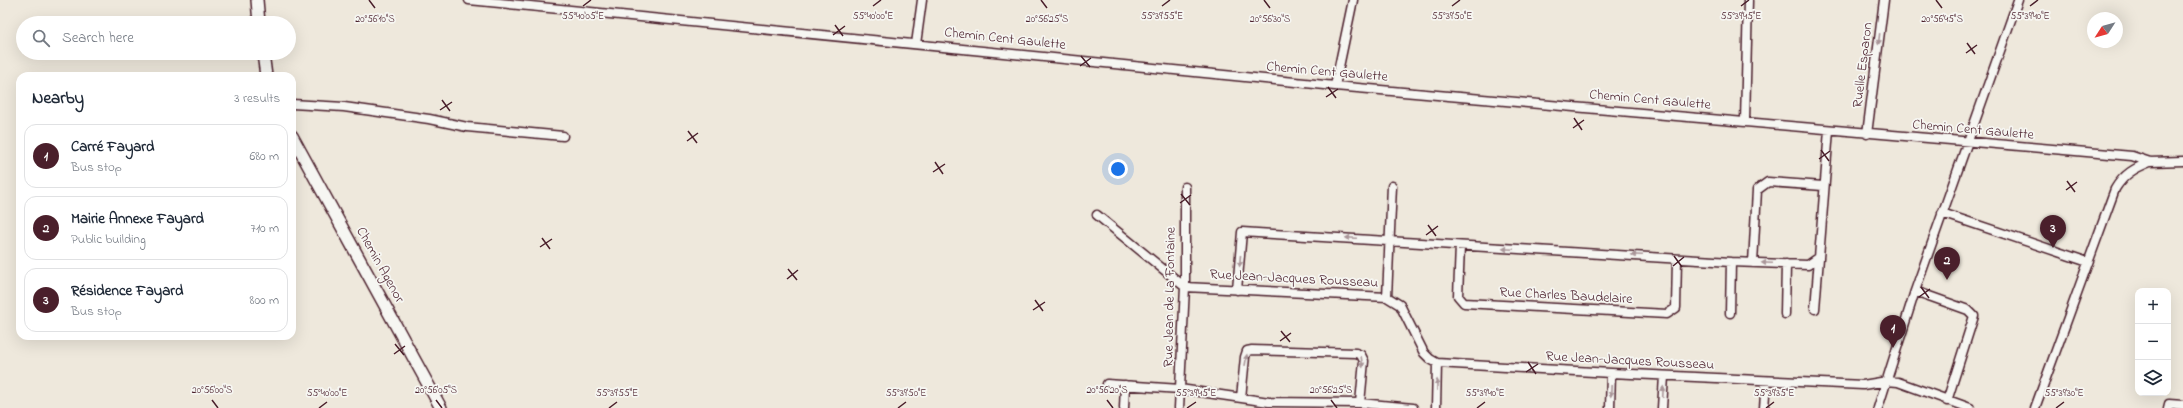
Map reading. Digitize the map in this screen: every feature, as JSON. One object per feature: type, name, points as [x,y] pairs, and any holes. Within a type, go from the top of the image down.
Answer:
[{"type":"main road","points":[[257,0],[258,16]]},
{"type":"main road","points":[[263,60],[265,72]]},
{"type":"main road","name":"Chemin Agenor","points":[[296,143],[441,408]]},
{"type":"street","name":"Chemin Cent Gaulette","points":[[469,0],[1335,86],[1745,121],[1867,134],[2132,156],[2150,162],[2183,161]]},
{"type":"street","points":[[916,44],[922,0]]},
{"type":"street","points":[[1335,86],[1353,0]]},
{"type":"street","points":[[1745,121],[1748,0]]},
{"type":"street","name":"Ruelle Esparon","points":[[1867,134],[1884,0]]},
{"type":"street","points":[[1878,408],[1915,291],[1966,142],[2018,0]]},
{"type":"street","points":[[296,104],[344,107],[429,119],[467,127],[563,136]]},
{"type":"street","points":[[1815,309],[1823,186],[1829,130]]},
{"type":"street","points":[[2035,408],[2115,189],[2120,180],[2134,168],[2150,162]]},
{"type":"street","points":[[1753,262],[1757,190],[1768,182],[1823,186]]},
{"type":"street","points":[[1387,297],[1392,186]]},
{"type":"street","name":"Rue Jean de La Fontaine","points":[[1179,408],[1185,287],[1185,187]]},
{"type":"street","points":[[1942,213],[2088,262]]},
{"type":"street","points":[[1097,215],[1185,287]]},
{"type":"street","points":[[1237,290],[1242,232],[1390,240],[1460,246],[1658,256],[1677,259],[1731,262],[1808,265],[1818,258]]},
{"type":"street","name":"Rue Charles Baudelaire","points":[[1460,246],[1458,296],[1464,303],[1667,314],[1676,308],[1677,259]]},
{"type":"street","points":[[1730,313],[1731,262]]},
{"type":"street","points":[[1784,314],[1786,264]]},
{"type":"street","name":"Rue Jean-Jacques Rousseau","points":[[1185,287],[1387,297],[1400,305],[1424,353],[1437,363],[1611,374],[1863,385],[1887,381]]},
{"type":"street","points":[[1915,291],[1968,310],[1974,316],[1947,401]]},
{"type":"street","points":[[1241,398],[1247,351],[1356,353],[1361,355],[1364,361],[1360,403]]},
{"type":"street","points":[[1436,408],[1437,363]]},
{"type":"street","points":[[1610,408],[1611,374]]},
{"type":"street","points":[[1662,408],[1664,376]]},
{"type":"street","points":[[1764,408],[1766,381]]},
{"type":"street","points":[[1887,381],[1898,382],[1947,401],[1970,408]]},
{"type":"street","points":[[1107,384],[1180,389],[1269,402],[1360,403],[1412,408]]},
{"type":"street","points":[[1124,408],[1125,385]]},
{"type":"street","points":[[2168,408],[2169,404],[2183,405]]},
{"type":"place","name":"Résidence Fayard","points":[[2053,248]]},
{"type":"place","name":"Mairie Annexe Fayard","points":[[1947,280]]},
{"type":"place","name":"Carré Fayard","points":[[1893,348]]}]
